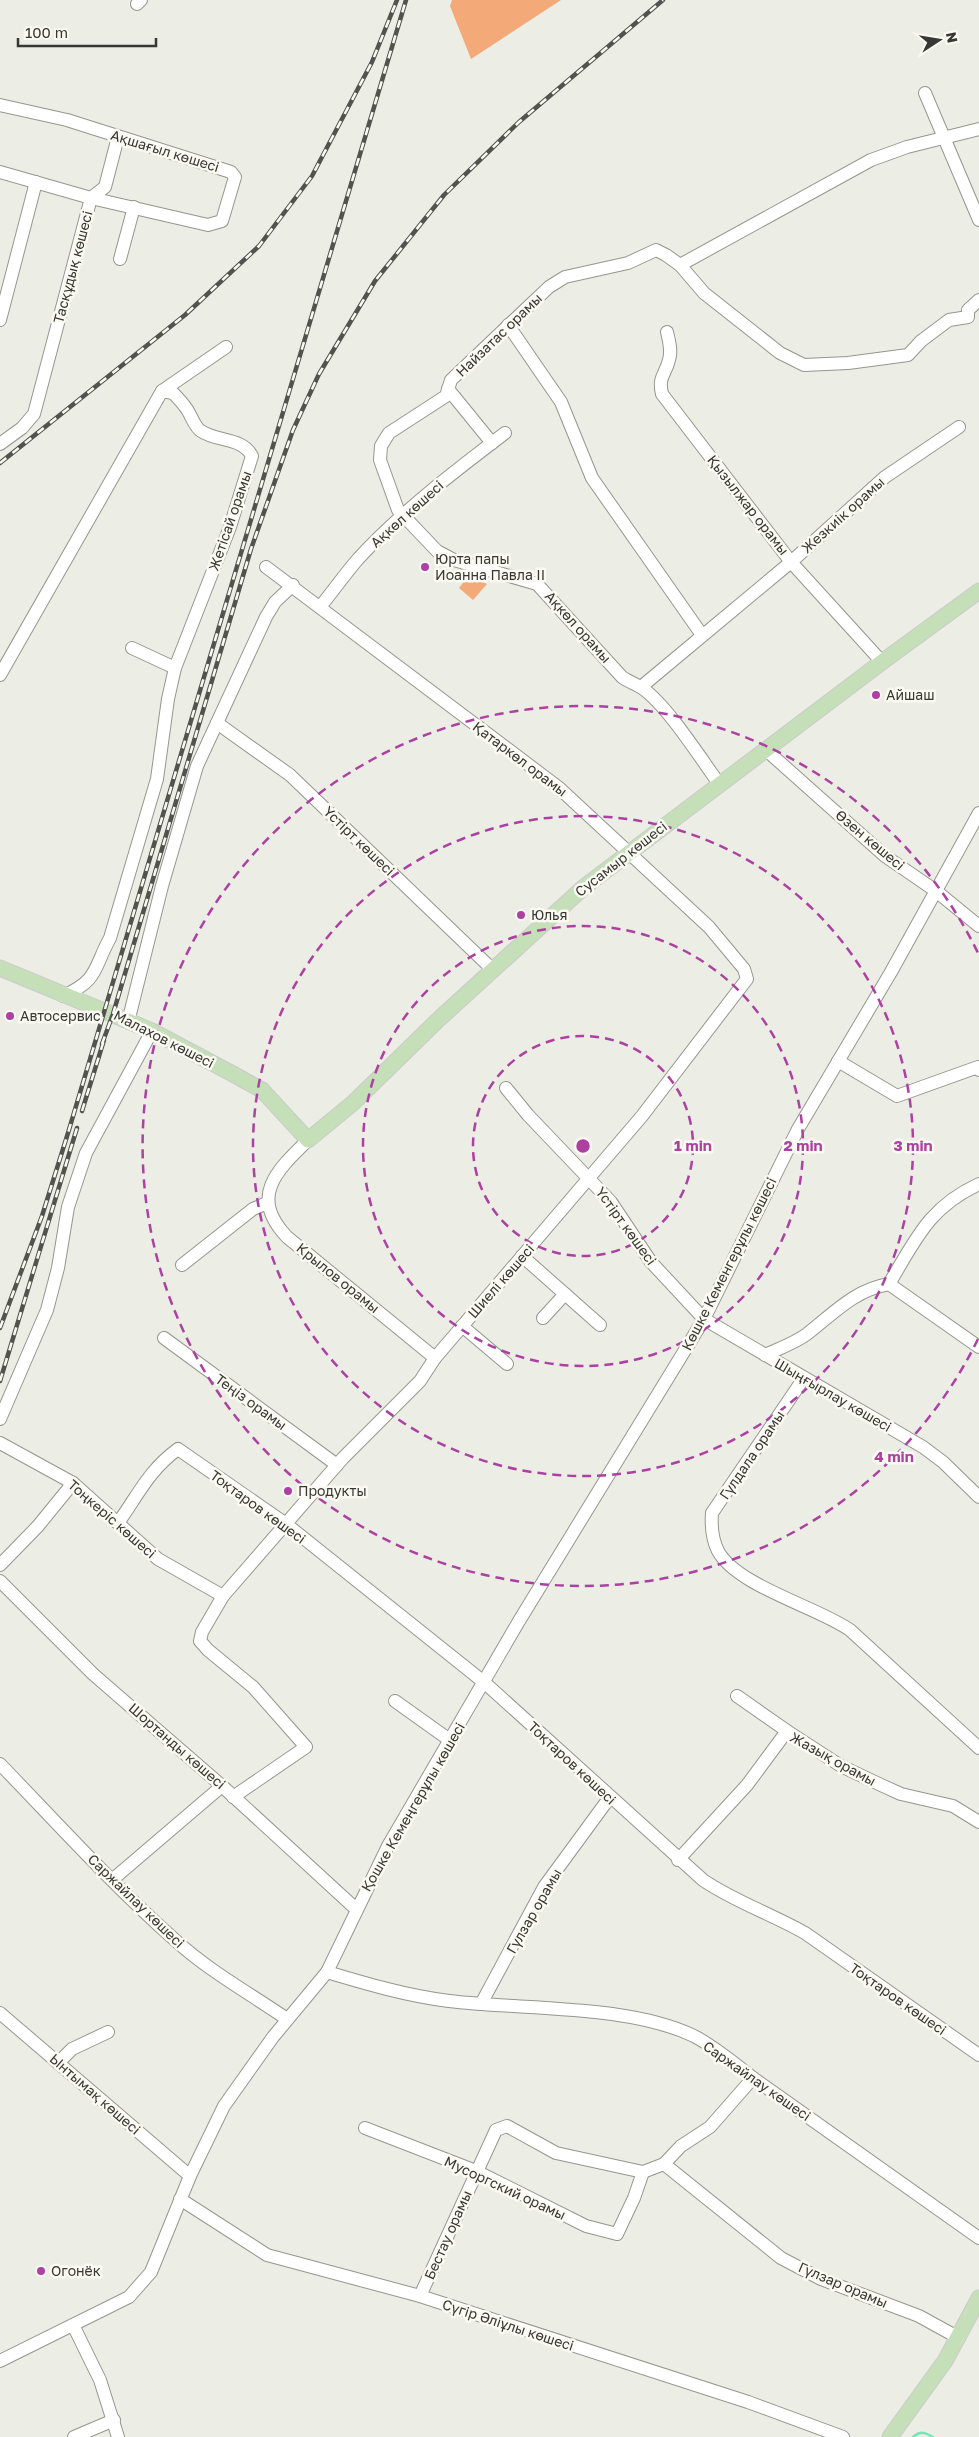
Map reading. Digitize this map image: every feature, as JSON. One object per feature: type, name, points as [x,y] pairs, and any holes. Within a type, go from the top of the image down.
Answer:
[{"type":"main road","name":"Сусамыр көшесі","points":[[308,1140],[353,1103],[492,970],[584,887],[765,749],[979,591]]},
{"type":"main road","name":"Малахов көшесі","points":[[0,968],[63,996],[105,1010],[128,1022],[152,1031],[262,1090],[308,1140]]},
{"type":"main road","points":[[890,2437],[945,2361],[979,2298]]},
{"type":"street","points":[[925,93],[979,220]]},
{"type":"street","name":"Ақшағыл көшесі","points":[[0,105],[67,120],[231,172],[235,176],[222,221],[208,224],[91,198],[0,172]]},
{"type":"street","points":[[680,265],[871,160],[907,147],[979,129]]},
{"type":"street","name":"Тасқұдық көшесі","points":[[0,444],[22,428],[34,414],[91,198],[105,187],[118,137]]},
{"type":"street","points":[[0,320],[36,182]]},
{"type":"street","points":[[120,259],[134,208]]},
{"type":"street","name":"Найзатас орамы","points":[[404,516],[392,497],[380,460],[381,446],[389,434],[446,396],[451,380],[549,287],[565,277],[628,263],[656,250],[680,265],[704,293],[780,353],[804,365],[848,363],[908,355],[949,320],[968,317],[968,310],[979,300]]},
{"type":"street","points":[[508,325],[561,402],[592,478],[702,635]]},
{"type":"street","name":"Қызылжар орамы","points":[[667,332],[671,349],[670,360],[659,381],[662,394],[791,562],[882,662]]},
{"type":"street","points":[[0,675],[162,391],[226,347]]},
{"type":"street","points":[[448,389],[492,443]]},
{"type":"street","name":"Жетісай орамы","points":[[63,996],[82,987],[90,978],[97,969],[98,959],[110,938],[157,779],[168,699],[175,668],[230,527],[252,456],[238,443],[225,441],[199,430],[186,407],[173,392],[162,391]]},
{"type":"street","name":"Жезкиік орамы","points":[[641,687],[791,562],[885,477],[959,427]]},
{"type":"street","name":"Ақкөл көшесі","points":[[320,607],[359,559],[404,516],[506,433]]},
{"type":"street","name":"Ақкөл орамы","points":[[404,516],[437,551],[454,560],[537,584],[622,677],[632,684],[641,687],[661,707],[720,785]]},
{"type":"street","name":"Қатаркөл орамы","points":[[266,567],[558,787],[709,927],[731,952]]},
{"type":"street","points":[[128,1022],[162,886],[197,766],[266,617],[275,602],[293,586]]},
{"type":"street","points":[[132,648],[175,668]]},
{"type":"street","name":"Үстірт көшесі","points":[[217,722],[290,775],[492,970]]},
{"type":"street","name":"Өзен көшесі","points":[[765,749],[885,856],[936,891],[979,926]]},
{"type":"street","name":"Көшке Кеменгерұлы көшесі","points":[[485,1683],[519,1621],[704,1319],[798,1129],[979,813]]},
{"type":"street","name":"Шиелі көшесі","points":[[233,1797],[306,1747],[253,1688],[200,1641],[202,1632],[223,1596],[337,1465],[394,1406],[408,1395],[435,1358],[642,1116],[747,979],[744,969],[731,952]]},
{"type":"street","points":[[0,1419],[46,1310],[58,1268],[68,1207],[86,1153],[152,1031]]},
{"type":"street","points":[[838,1061],[897,1096],[978,1067],[979,1070]]},
{"type":"street","name":"Үстірт көшесі","points":[[506,1088],[528,1115],[611,1202],[650,1262],[704,1319]]},
{"type":"street","name":"Сусамыр көшесі","points":[[267,1203],[272,1183],[286,1162],[308,1140]]},
{"type":"street","points":[[765,1355],[806,1335],[830,1314],[862,1292],[889,1284],[936,1211],[959,1193],[979,1184]]},
{"type":"street","points":[[182,1265],[253,1209],[267,1203]]},
{"type":"street","name":"Крылов орамы","points":[[267,1203],[276,1225],[288,1237],[435,1358]]},
{"type":"street","points":[[522,1256],[600,1325]]},
{"type":"street","points":[[889,1284],[979,1347]]},
{"type":"street","points":[[543,1318],[565,1294]]},
{"type":"street","name":"Шыңғырлау көшесі","points":[[704,1319],[923,1447],[944,1462],[979,1497]]},
{"type":"street","points":[[462,1326],[507,1364]]},
{"type":"street","name":"Теңіз орамы","points":[[164,1338],[337,1465]]},
{"type":"street","name":"Гүлдала орамы","points":[[804,1378],[712,1513],[713,1536],[719,1552],[739,1572],[837,1621],[850,1630],[979,1748]]},
{"type":"street","name":"Тоңкерiс көшесі","points":[[0,1443],[73,1484],[158,1559],[223,1596]]},
{"type":"street","name":"Тоқтаров көшесі","points":[[118,1523],[147,1478],[164,1460],[178,1450],[286,1524],[485,1683],[678,1860],[726,1896],[778,1918],[806,1933],[979,2055]]},
{"type":"street","points":[[0,1565],[38,1526],[73,1484]]},
{"type":"street","name":"Шортанды көшесі","points":[[0,1581],[93,1674],[222,1786],[356,1909]]},
{"type":"street","name":"Қошке Кемеңгерұлы көшесі","points":[[0,2361],[129,2297],[151,2272],[190,2176],[224,2106],[287,2019],[327,1972],[388,1846],[485,1683]]},
{"type":"street","points":[[737,1696],[788,1731]]},
{"type":"street","points":[[395,1701],[452,1741]]},
{"type":"street","name":"Жазық орамы","points":[[678,1860],[747,1785],[788,1731],[841,1766],[901,1794],[953,1806],[979,1822]]},
{"type":"street","name":"Саржайлау көшесі","points":[[0,1764],[112,1880],[176,1941],[239,1990],[287,2019]]},
{"type":"street","points":[[112,1880],[222,1786]]},
{"type":"street","name":"Гүлзар орамы","points":[[482,2004],[544,1887],[610,1797]]},
{"type":"street","name":"Саржайлау көшесі","points":[[327,1972],[421,1997],[613,2015],[653,2022],[693,2036],[730,2059],[753,2078],[979,2238]]},
{"type":"street","name":"Ынтымақ көшесі","points":[[0,2013],[190,2176]]},
{"type":"street","points":[[58,2063],[72,2049],[108,2032]]},
{"type":"street","points":[[643,2172],[664,2164],[681,2146],[710,2127],[753,2078]]},
{"type":"street","name":"Бестау орамы","points":[[420,2296],[496,2130],[507,2126],[556,2153],[643,2172]]},
{"type":"street","name":"Мусоргский орамы","points":[[366,2128],[476,2171],[586,2226],[617,2234],[634,2198],[643,2172]]},
{"type":"street","name":"Гүлзар орамы","points":[[664,2164],[781,2258],[821,2279],[918,2316],[959,2338]]},
{"type":"street","name":"Сүгір Әліұлы көшесі","points":[[180,2199],[267,2255],[420,2296],[730,2396],[843,2437]]},
{"type":"street","points":[[73,2325],[100,2380],[118,2437]]},
{"type":"street","points":[[74,2437],[114,2420]]},
{"type":"shaded area","points":[[452,0],[561,0],[471,59],[450,6]]},
{"type":"shaded area","points":[[469,575],[487,584],[473,600],[459,588]]},
{"type":"waterway","points":[[913,2437],[923,2433],[933,2437]]},
{"type":"railway","points":[[0,463],[185,315],[259,246],[312,176],[372,62],[397,0]]},
{"type":"railway","points":[[0,1328],[42,1216],[68,1133],[406,0]]},
{"type":"railway","points":[[102,1044],[113,1014],[251,549],[293,430],[319,374],[375,281],[444,195],[519,122],[663,0]]},
{"type":"railway","points":[[82,1111],[104,1040]]},
{"type":"railway","points":[[0,1381],[77,1128]]},
{"type":"place","name":"Юрта папы Иоанна Павла II","points":[[425,567]]},
{"type":"place","name":"Айшаш","points":[[876,695]]},
{"type":"place","name":"Юлья","points":[[521,915]]},
{"type":"place","name":"Автосервис","points":[[10,1016]]},
{"type":"place","name":"Продукты","points":[[288,1491]]},
{"type":"place","name":"Огонёк","points":[[41,2271]]}]
